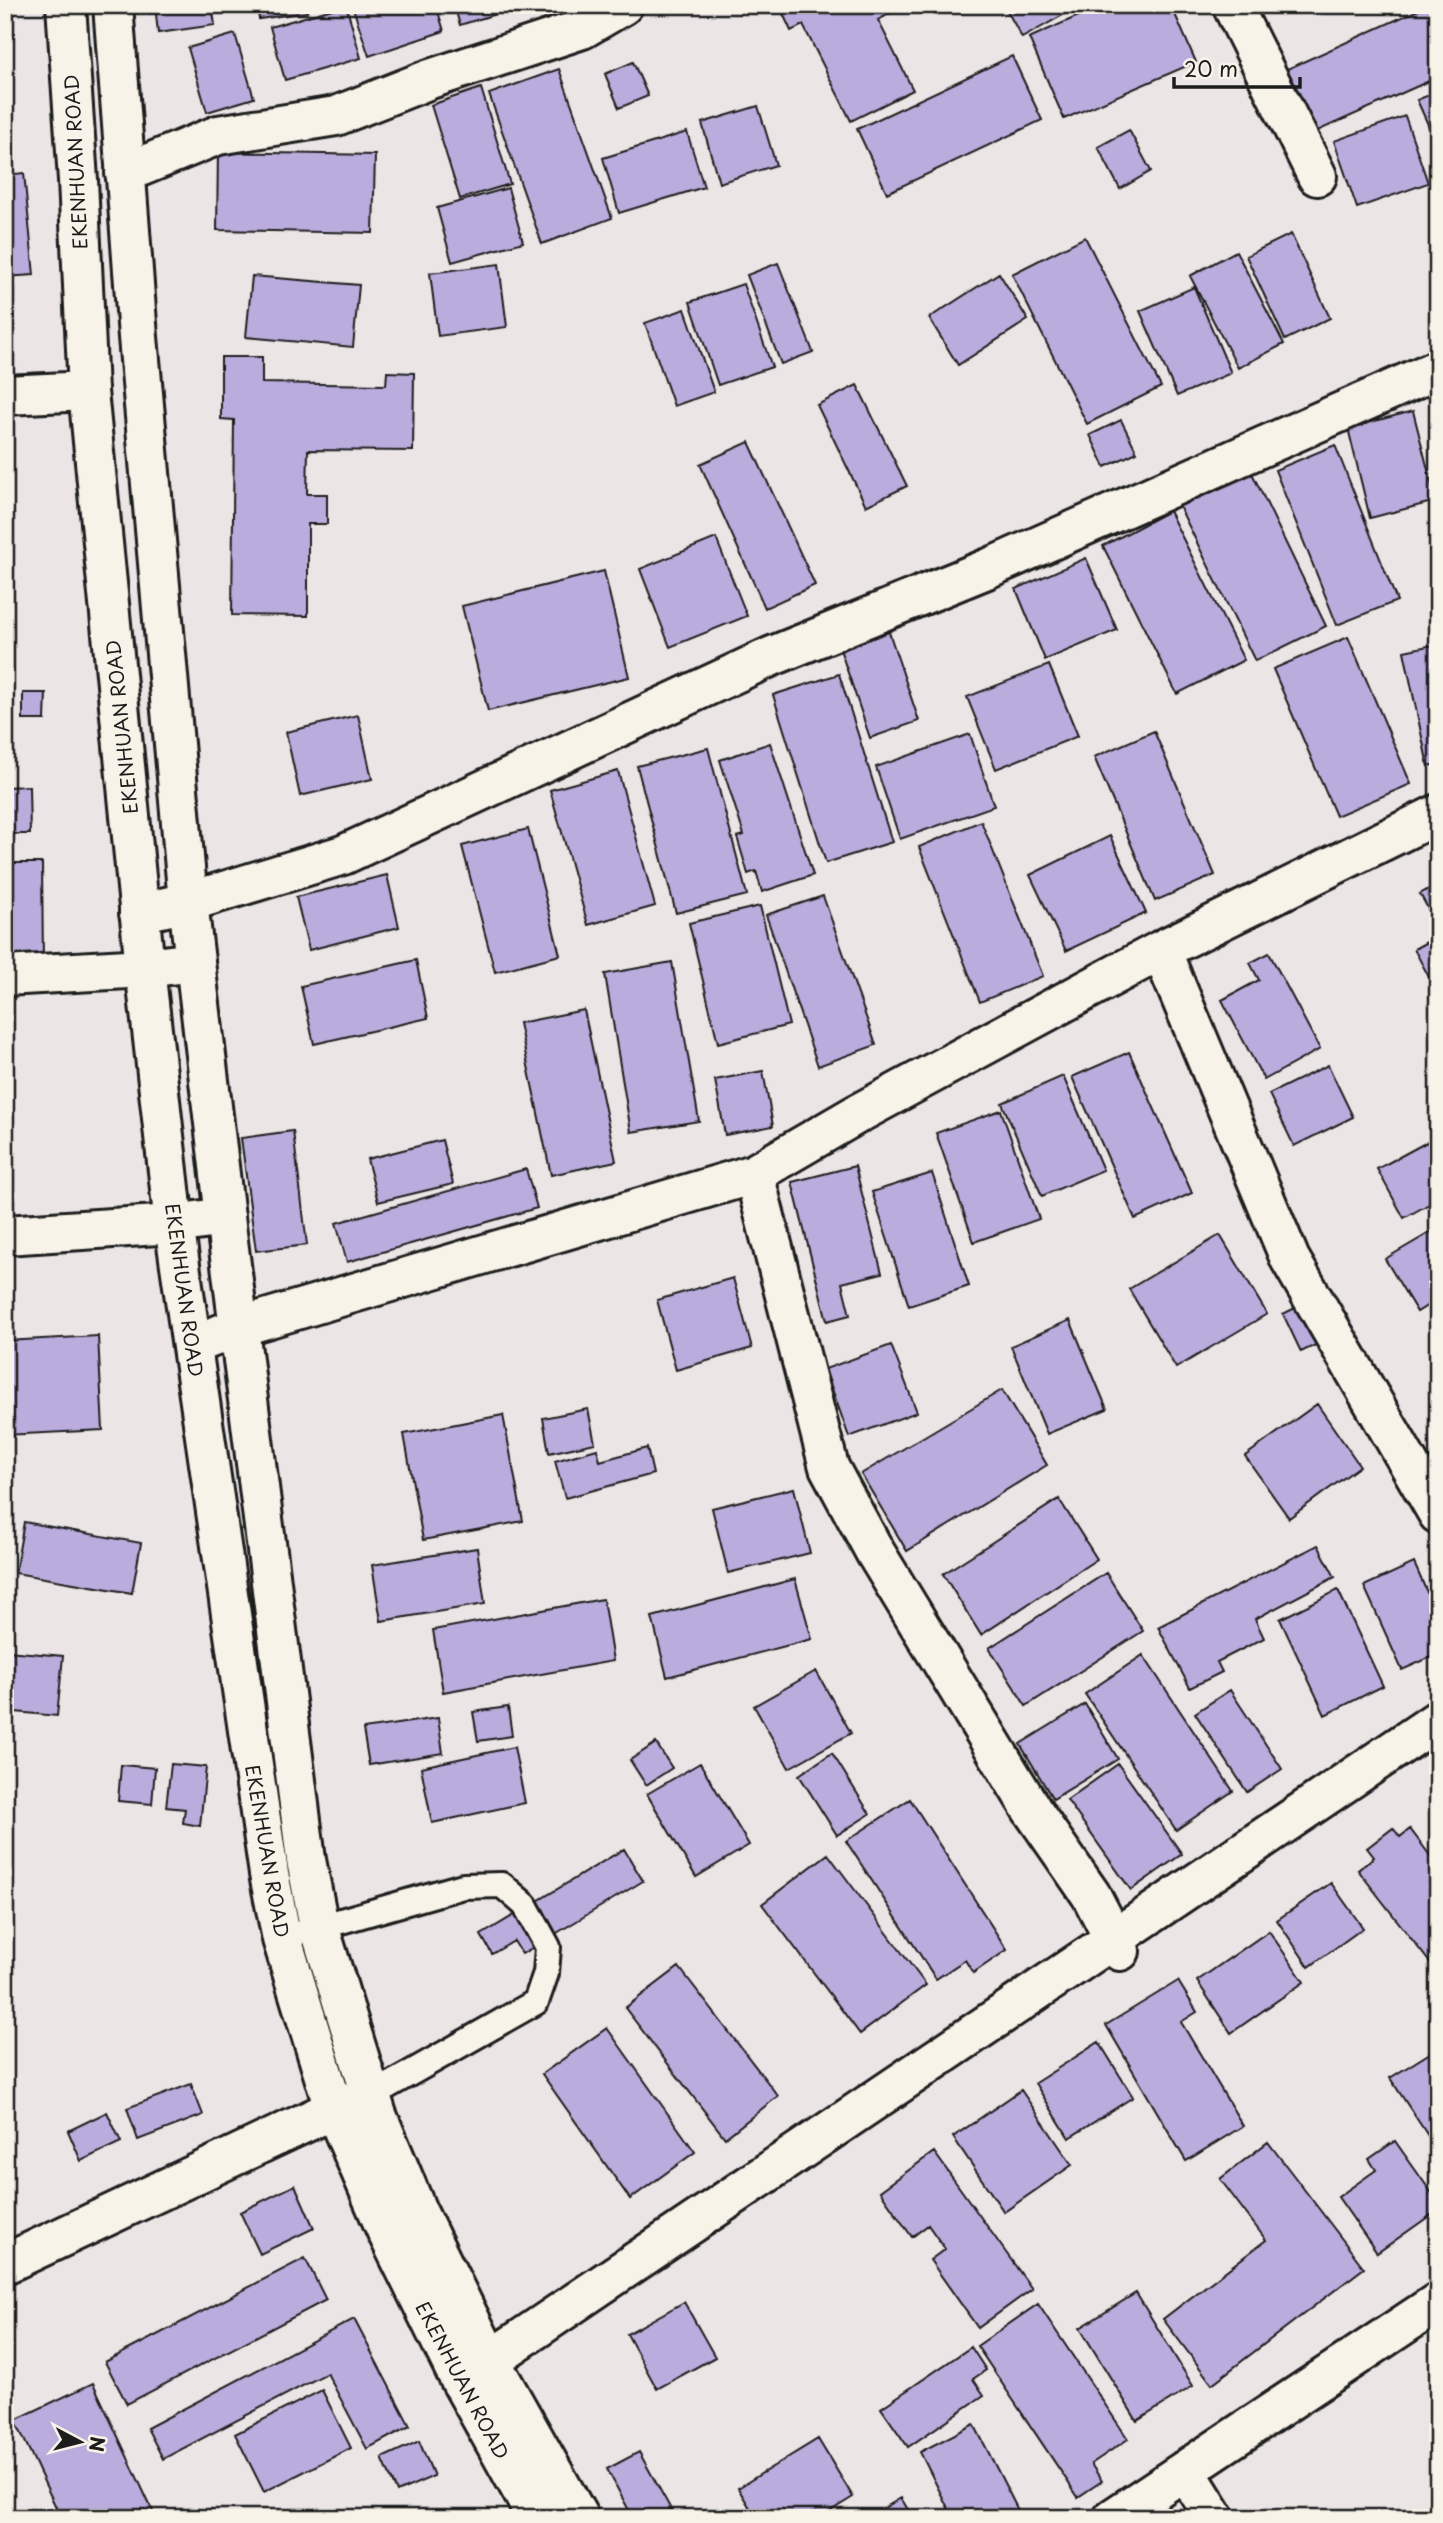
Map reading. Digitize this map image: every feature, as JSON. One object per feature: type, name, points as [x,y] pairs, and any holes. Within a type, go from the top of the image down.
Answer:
[{"type":"street","name":"EKENHUAN ROAD","points":[[66,5],[88,391],[139,913],[174,1224],[268,1874],[282,1939],[334,2109],[387,2232],[459,2378],[537,2518]]},
{"type":"street","name":"EKENHUAN ROAD","points":[[113,5],[188,902],[306,1860],[319,1926],[370,2096],[416,2211],[490,2360],[579,2518]]},
{"type":"street","points":[[125,173],[218,135],[336,116],[430,79],[582,29],[622,5]]},
{"type":"street","points":[[1232,5],[1317,176]]},
{"type":"street","points":[[139,913],[188,902],[342,855],[769,657],[989,568],[1438,369]]},
{"type":"street","points":[[5,395],[88,391]]},
{"type":"street","points":[[192,1345],[239,1327],[754,1174],[871,1107],[1161,950],[1438,814]]},
{"type":"street","points":[[1161,950],[1290,1259],[1438,1514]]},
{"type":"street","points":[[5,976],[145,968],[195,962]]},
{"type":"street","points":[[754,1174],[830,1467],[875,1552],[1032,1810],[1091,1895],[1120,1951]]},
{"type":"street","points":[[5,1235],[174,1224],[225,1217]]},
{"type":"street","points":[[490,2360],[1438,1720]]},
{"type":"street","points":[[5,2264],[334,2109],[370,2096]]},
{"type":"street","points":[[1113,2518],[1438,2302]]},
{"type":"street","points":[[1185,2470],[1214,2518]]},
{"type":"lane","points":[[282,1939],[463,1886],[502,1885],[525,1905],[548,1947],[546,1973],[536,2002],[370,2096]]},
{"type":"building","points":[[155,5],[212,5],[215,25],[158,33]]},
{"type":"building","points":[[257,5],[306,5],[307,12],[259,19]]},
{"type":"building","points":[[346,5],[361,58],[285,80],[270,27]]},
{"type":"building","points":[[362,5],[436,5],[444,31],[369,56],[353,8]]},
{"type":"building","points":[[454,5],[500,5],[502,12],[460,25]]},
{"type":"building","points":[[779,5],[890,5],[893,12],[878,20],[913,90],[851,121],[803,25],[791,31]]},
{"type":"building","points":[[1004,5],[1076,5],[1077,7],[1022,38]]},
{"type":"building","points":[[1103,5],[1171,5],[1196,62],[1064,119],[1029,38]]},
{"type":"building","points":[[1429,5],[1438,5],[1438,77],[1313,133],[1285,70]]},
{"type":"building","points":[[235,34],[254,98],[207,112],[188,48]]},
{"type":"building","points":[[1012,56],[1042,120],[887,193],[857,129]]},
{"type":"building","points":[[633,62],[648,96],[619,108],[605,74]]},
{"type":"building","points":[[559,69],[612,218],[542,244],[489,94]]},
{"type":"building","points":[[481,88],[510,184],[460,199],[431,105]]},
{"type":"building","points":[[1438,91],[1438,147],[1417,100]]},
{"type":"building","points":[[758,106],[776,165],[719,183],[702,123]]},
{"type":"building","points":[[1405,116],[1428,183],[1357,208],[1334,141]]},
{"type":"building","points":[[1129,130],[1151,171],[1120,189],[1098,147]]},
{"type":"building","points":[[687,132],[704,187],[619,213],[603,158]]},
{"type":"building","points":[[218,152],[375,155],[373,233],[217,230]]},
{"type":"building","points":[[24,173],[34,275],[5,277],[5,175]]},
{"type":"building","points":[[508,188],[523,242],[452,262],[437,208]]},
{"type":"building","points":[[1291,234],[1330,318],[1285,340],[1246,256]]},
{"type":"building","points":[[1085,237],[1161,387],[1087,424],[1012,274]]},
{"type":"building","points":[[1236,251],[1284,344],[1238,368],[1190,276]]},
{"type":"building","points":[[778,263],[813,352],[781,364],[747,275]]},
{"type":"building","points":[[499,264],[507,327],[438,336],[430,273]]},
{"type":"building","points":[[999,273],[1028,320],[958,365],[929,318]]},
{"type":"building","points":[[252,276],[359,285],[353,347],[246,337]]},
{"type":"building","points":[[743,284],[772,367],[718,385],[690,302]]},
{"type":"building","points":[[1194,287],[1231,373],[1177,396],[1140,311]]},
{"type":"building","points":[[685,309],[714,392],[674,406],[645,323]]},
{"type":"building","points":[[221,357],[262,357],[262,383],[386,385],[387,372],[414,373],[413,451],[308,450],[307,494],[327,494],[327,524],[308,524],[308,616],[232,615],[234,420],[221,419]]},
{"type":"building","points":[[857,385],[907,486],[866,506],[817,405]]},
{"type":"building","points":[[1413,411],[1436,501],[1370,518],[1348,428]]},
{"type":"building","points":[[1121,420],[1137,452],[1105,467],[1090,435]]},
{"type":"building","points":[[749,442],[815,585],[765,608],[700,464]]},
{"type":"building","points":[[1335,445],[1397,601],[1337,625],[1275,470]]},
{"type":"building","points":[[1251,471],[1326,626],[1255,661],[1179,506]]},
{"type":"building","points":[[1169,511],[1244,660],[1177,694],[1103,546]]},
{"type":"building","points":[[716,538],[747,616],[670,647],[640,569]]},
{"type":"building","points":[[1086,558],[1117,630],[1045,660],[1016,589]]},
{"type":"building","points":[[604,571],[629,677],[488,711],[462,606]]},
{"type":"building","points":[[889,632],[919,721],[870,738],[840,649]]},
{"type":"building","points":[[1348,637],[1411,784],[1336,816],[1273,669]]},
{"type":"building","points":[[1438,644],[1438,764],[1428,766],[1404,651]]},
{"type":"building","points":[[1049,665],[1078,736],[996,769],[967,697]]},
{"type":"building","points":[[839,674],[892,842],[826,863],[773,695]]},
{"type":"building","points":[[23,693],[46,693],[45,720],[23,720]]},
{"type":"building","points":[[358,715],[372,779],[300,796],[286,732]]},
{"type":"building","points":[[1154,731],[1215,875],[1155,901],[1094,757]]},
{"type":"building","points":[[970,734],[994,806],[900,839],[876,767]]},
{"type":"building","points":[[770,743],[813,875],[762,892],[756,871],[748,874],[737,837],[744,835],[720,760]]},
{"type":"building","points":[[708,748],[747,895],[676,913],[637,766]]},
{"type":"building","points":[[618,771],[655,906],[588,925],[550,790]]},
{"type":"building","points":[[29,786],[30,834],[5,834],[5,787]]},
{"type":"building","points":[[981,821],[1043,976],[980,1002],[919,847]]},
{"type":"building","points":[[528,829],[560,955],[495,972],[462,846]]},
{"type":"building","points":[[1110,836],[1146,913],[1066,951],[1030,875]]},
{"type":"building","points":[[7,863],[42,863],[43,960],[5,960],[5,933],[8,933]]},
{"type":"building","points":[[387,875],[399,927],[309,950],[296,897]]},
{"type":"building","points":[[1438,884],[1438,927],[1420,894]]},
{"type":"building","points":[[823,896],[876,1045],[818,1066],[766,915]]},
{"type":"building","points":[[760,906],[789,1025],[718,1043],[689,923]]},
{"type":"building","points":[[1438,936],[1438,994],[1414,949]]},
{"type":"building","points":[[1269,953],[1320,1049],[1264,1080],[1222,1000],[1259,980],[1250,963]]},
{"type":"building","points":[[416,960],[428,1018],[314,1044],[301,986]]},
{"type":"building","points":[[672,962],[699,1121],[631,1132],[605,974]]},
{"type":"building","points":[[584,1010],[616,1161],[551,1175],[519,1023]]},
{"type":"building","points":[[1129,1052],[1192,1193],[1135,1219],[1072,1077]]},
{"type":"building","points":[[1328,1065],[1353,1117],[1294,1146],[1269,1094]]},
{"type":"building","points":[[763,1071],[773,1126],[725,1135],[715,1080]]},
{"type":"building","points":[[1063,1076],[1103,1170],[1042,1196],[1002,1103]]},
{"type":"building","points":[[1001,1110],[1039,1219],[974,1242],[936,1133]]},
{"type":"building","points":[[293,1131],[307,1245],[256,1251],[241,1138]]},
{"type":"building","points":[[1438,1136],[1438,1199],[1404,1218],[1377,1169]]},
{"type":"building","points":[[442,1140],[453,1184],[378,1202],[367,1159]]},
{"type":"building","points":[[855,1166],[882,1273],[842,1283],[850,1315],[827,1321],[792,1182]]},
{"type":"building","points":[[526,1169],[537,1208],[347,1262],[336,1223]]},
{"type":"building","points":[[932,1173],[969,1286],[909,1306],[872,1192]]},
{"type":"building","points":[[1438,1228],[1438,1299],[1417,1312],[1385,1259]]},
{"type":"building","points":[[1220,1235],[1267,1314],[1176,1368],[1129,1289]]},
{"type":"building","points":[[733,1278],[752,1348],[676,1370],[657,1300]]},
{"type":"building","points":[[1303,1304],[1322,1342],[1301,1352],[1283,1314]]},
{"type":"building","points":[[1070,1320],[1107,1409],[1047,1434],[1011,1346]]},
{"type":"building","points":[[98,1336],[103,1430],[5,1435],[5,1341]]},
{"type":"building","points":[[891,1345],[917,1412],[849,1437],[825,1369]]},
{"type":"building","points":[[1002,1390],[1047,1465],[907,1551],[861,1474]]},
{"type":"building","points":[[1317,1404],[1360,1466],[1289,1518],[1245,1456]]},
{"type":"building","points":[[588,1409],[595,1443],[549,1453],[543,1418]]},
{"type":"building","points":[[503,1415],[523,1521],[423,1540],[404,1434]]},
{"type":"building","points":[[647,1448],[653,1474],[565,1498],[555,1461],[597,1449],[600,1461]]},
{"type":"building","points":[[794,1488],[810,1553],[728,1573],[712,1508]]},
{"type":"building","points":[[1059,1499],[1097,1559],[981,1635],[943,1574]]},
{"type":"building","points":[[24,1522],[141,1543],[132,1593],[15,1573]]},
{"type":"building","points":[[1318,1545],[1335,1577],[1255,1619],[1264,1638],[1217,1662],[1222,1672],[1190,1688],[1158,1627]]},
{"type":"building","points":[[477,1548],[485,1604],[381,1621],[372,1565]]},
{"type":"building","points":[[1414,1563],[1438,1617],[1438,1654],[1402,1670],[1364,1586]]},
{"type":"building","points":[[1106,1573],[1143,1631],[1026,1706],[989,1648]]},
{"type":"building","points":[[795,1579],[812,1639],[667,1677],[652,1617]]},
{"type":"building","points":[[1338,1590],[1383,1686],[1325,1715],[1280,1619]]},
{"type":"building","points":[[603,1599],[613,1661],[443,1692],[433,1630]]},
{"type":"building","points":[[7,1651],[63,1656],[57,1716],[5,1711]]},
{"type":"building","points":[[1143,1655],[1233,1791],[1176,1830],[1085,1694]]},
{"type":"building","points":[[816,1671],[851,1733],[789,1768],[754,1706]]},
{"type":"building","points":[[1230,1690],[1282,1769],[1247,1792],[1195,1713]]},
{"type":"building","points":[[1085,1704],[1118,1759],[1053,1799],[1020,1744]]},
{"type":"building","points":[[508,1707],[512,1736],[478,1741],[473,1712]]},
{"type":"building","points":[[438,1718],[443,1753],[369,1765],[363,1729]]},
{"type":"building","points":[[656,1743],[672,1768],[646,1785],[630,1760]]},
{"type":"building","points":[[514,1747],[525,1803],[432,1823],[421,1767]]},
{"type":"building","points":[[832,1753],[870,1814],[837,1835],[799,1775]]},
{"type":"building","points":[[700,1763],[749,1845],[696,1877],[647,1794]]},
{"type":"building","points":[[171,1764],[206,1767],[200,1826],[183,1823],[185,1809],[166,1807]]},
{"type":"building","points":[[1118,1764],[1182,1854],[1131,1890],[1067,1800]]},
{"type":"building","points":[[121,1765],[155,1768],[152,1804],[118,1801]]},
{"type":"building","points":[[910,1799],[1007,1950],[973,1973],[965,1960],[936,1979],[846,1841]]},
{"type":"building","points":[[1393,1828],[1400,1837],[1410,1829],[1438,1866],[1438,1973],[1358,1870],[1374,1857],[1367,1848]]},
{"type":"building","points":[[624,1849],[643,1881],[522,1954],[514,1941],[492,1954],[481,1935]]},
{"type":"building","points":[[828,1854],[926,1985],[860,2034],[762,1904]]},
{"type":"building","points":[[1331,1883],[1363,1928],[1309,1967],[1277,1920]]},
{"type":"building","points":[[1269,1931],[1304,1982],[1231,2033],[1197,1981]]},
{"type":"building","points":[[679,1967],[778,2096],[725,2138],[625,2008]]},
{"type":"building","points":[[1178,1981],[1197,2012],[1181,2022],[1243,2126],[1186,2161],[1106,2025]]},
{"type":"building","points":[[607,2028],[695,2152],[630,2199],[542,2074]]},
{"type":"building","points":[[1099,2042],[1133,2097],[1069,2138],[1035,2083]]},
{"type":"building","points":[[1438,2048],[1438,2151],[1390,2078]]},
{"type":"building","points":[[191,2084],[203,2115],[138,2140],[127,2108]]},
{"type":"building","points":[[1021,2090],[1072,2165],[1004,2212],[953,2137]]},
{"type":"building","points":[[107,2112],[121,2142],[81,2161],[68,2131]]},
{"type":"building","points":[[1395,2141],[1438,2202],[1438,2210],[1377,2253],[1338,2197],[1376,2170],[1369,2159]]},
{"type":"building","points":[[1268,2142],[1364,2268],[1212,2384],[1163,2319],[1266,2240],[1220,2179]]},
{"type":"building","points":[[934,2152],[1032,2289],[978,2328],[930,2260],[945,2249],[928,2225],[912,2237],[880,2191]]},
{"type":"building","points":[[295,2185],[314,2228],[260,2254],[240,2212]]},
{"type":"building","points":[[305,2258],[326,2300],[127,2404],[105,2362]]},
{"type":"building","points":[[1136,2293],[1193,2386],[1137,2421],[1080,2328]]},
{"type":"building","points":[[684,2302],[715,2357],[657,2389],[627,2334]]},
{"type":"building","points":[[1038,2304],[1128,2439],[1091,2464],[1102,2481],[1078,2497],[977,2346]]},
{"type":"building","points":[[354,2319],[410,2426],[367,2449],[327,2373],[163,2459],[147,2428]]},
{"type":"building","points":[[971,2347],[986,2370],[973,2379],[984,2395],[908,2447],[881,2408]]},
{"type":"building","points":[[93,2383],[156,2518],[61,2518],[15,2420]]},
{"type":"building","points":[[322,2390],[351,2448],[264,2492],[235,2434]]},
{"type":"building","points":[[974,2424],[1022,2518],[953,2518],[920,2452]]},
{"type":"building","points":[[818,2439],[853,2497],[819,2518],[756,2518],[738,2488]]},
{"type":"building","points":[[419,2441],[434,2476],[397,2492],[382,2458]]},
{"type":"building","points":[[639,2452],[673,2513],[664,2518],[633,2518],[607,2469]]},
{"type":"building","points":[[901,2498],[913,2518],[867,2518]]}]
